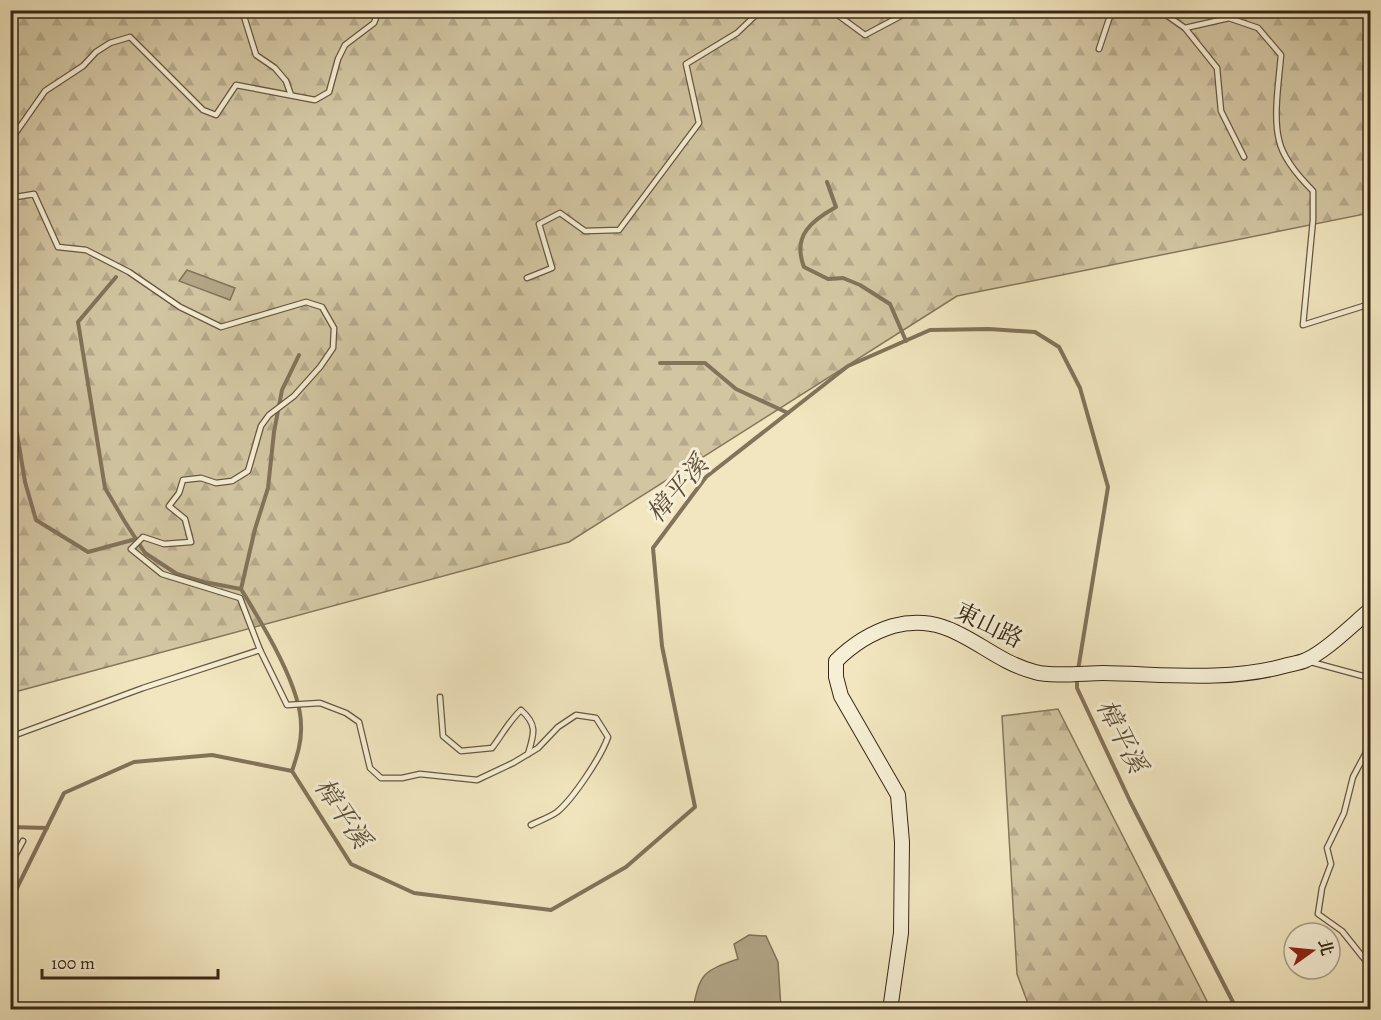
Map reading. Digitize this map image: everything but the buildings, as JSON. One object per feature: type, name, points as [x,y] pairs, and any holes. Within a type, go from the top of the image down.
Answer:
[{"type":"street","name":"東山路","points":[[890,1010],[901,933],[902,842],[898,795],[841,696],[836,677],[836,661],[861,639],[908,622],[925,622],[948,627],[1005,660],[1040,673],[1220,675],[1262,672],[1306,660],[1371,610]]},
{"type":"lane","points":[[242,10],[256,55],[275,68],[286,81],[291,95]]},
{"type":"lane","points":[[10,141],[45,91],[83,66],[96,52],[110,43],[130,37],[203,110],[216,115],[236,86],[315,100],[329,92],[338,59],[345,45],[374,23],[379,10]]},
{"type":"lane","points":[[527,278],[552,268],[539,224],[560,213],[585,231],[619,230],[699,123],[686,64],[737,33],[761,10]]},
{"type":"lane","points":[[831,10],[865,35],[912,10]]},
{"type":"lane","points":[[1099,49],[1112,10]]},
{"type":"lane","points":[[1159,10],[1185,28],[1217,68],[1221,111],[1244,157]]},
{"type":"lane","points":[[1185,28],[1229,18],[1258,28],[1281,55],[1277,101],[1279,141],[1295,173],[1313,191],[1312,230],[1303,325],[1371,304]]},
{"type":"lane","points":[[10,198],[34,194],[58,247],[86,250],[129,272],[180,307],[222,327],[306,302],[322,307],[334,328],[333,348],[320,367],[261,426],[248,471],[232,481],[216,483],[201,478],[183,480],[179,493],[169,506],[185,519],[191,542],[164,544],[143,537],[131,549],[162,574],[240,598],[260,650],[287,705],[320,703],[346,713],[359,722],[370,768],[381,778],[402,778],[420,774],[477,780],[493,774],[538,748],[558,727],[576,715],[596,718],[608,737],[603,751],[557,812],[531,825]]},
{"type":"lane","points":[[10,737],[143,688],[260,650]]},
{"type":"lane","points":[[1306,660],[1371,678]]},
{"type":"lane","points":[[440,698],[443,736],[461,752],[492,748],[503,735],[510,720],[521,710],[530,718],[535,732],[528,754]]},
{"type":"lane","points":[[1371,745],[1353,777],[1344,813],[1326,848],[1331,864],[1322,888],[1318,914],[1342,931],[1371,966]]},
{"type":"lane","points":[[10,865],[23,841]]},
{"type":"green space","points":[[11,11],[1370,11],[1370,213],[957,296],[569,542],[11,693]]},
{"type":"green space","points":[[1058,709],[1211,1009],[1030,1009],[1017,974],[1002,716]]},
{"type":"shaded area","points":[[187,270],[235,288],[230,300],[179,281]]},
{"type":"shaded area","points":[[749,935],[766,936],[778,962],[781,1009],[693,1009],[698,988],[705,975],[717,967],[738,959],[734,944]]},
{"type":"waterway","points":[[827,182],[836,207],[812,224],[802,238],[800,247],[804,267],[828,279],[843,278],[860,285],[890,304],[906,341]]},
{"type":"waterway","points":[[116,277],[78,322],[105,488],[145,553],[177,574],[241,589]]},
{"type":"waterway","name":"樟平溪","points":[[10,902],[64,793],[134,762],[212,755],[292,771],[351,864],[414,893],[551,910],[626,867],[695,807],[662,646],[653,548],[706,477],[848,366],[930,330],[989,329],[1035,332],[1059,347],[1080,388],[1108,487],[1078,670]]},
{"type":"waterway","points":[[292,771],[301,731],[299,709],[278,655],[241,589],[255,529],[268,488],[274,432],[282,390],[299,355]]},
{"type":"waterway","points":[[660,363],[705,363],[736,389],[788,413]]},
{"type":"waterway","points":[[10,424],[17,433],[25,482],[36,520],[88,552],[136,539]]},
{"type":"waterway","name":"樟平溪","points":[[1077,677],[1077,688],[1130,801],[1237,1010]]},
{"type":"waterway","points":[[10,827],[47,828]]}]
